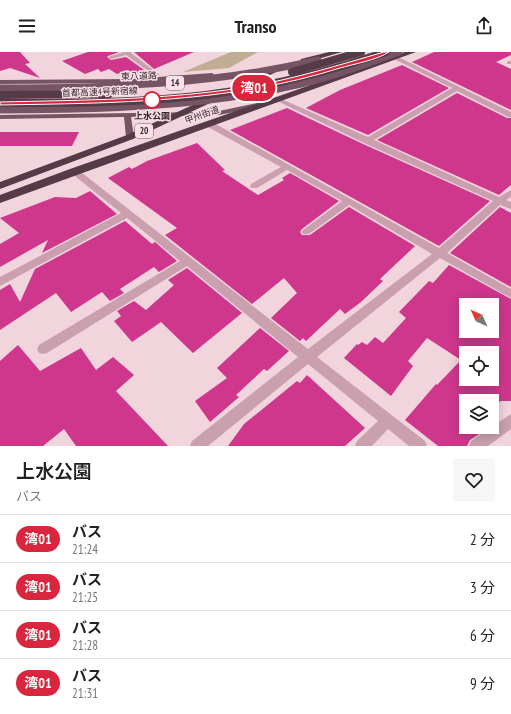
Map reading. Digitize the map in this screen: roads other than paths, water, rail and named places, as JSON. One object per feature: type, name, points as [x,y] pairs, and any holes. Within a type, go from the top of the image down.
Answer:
[{"type":"highway","name":"甲州街道","points":[[0,186],[130,137],[284,67],[338,52]]},
{"type":"highway","name":"首都高速4号新宿線","points":[[0,95],[120,93],[205,87],[282,74],[331,62],[361,52]]},
{"type":"highway","name":"首都高速4号新宿線","points":[[0,103],[119,102],[206,95],[310,76],[386,52]]},
{"type":"highway","name":"甲州街道","points":[[0,199],[74,171],[380,63],[397,55],[412,52]]},
{"type":"main road","name":"東八道路","points":[[0,88],[150,85],[191,82],[257,75],[348,52]]},
{"type":"main road","name":"14","points":[[0,110],[111,108],[218,99],[301,83],[397,55]]},
{"type":"main road","name":"14","points":[[0,82],[132,81],[205,76],[284,67]]},
{"type":"main road","points":[[0,117],[219,113],[265,104]]},
{"type":"main road","points":[[127,115],[130,137]]},
{"type":"street","points":[[111,57],[128,52],[157,76]]},
{"type":"street","points":[[357,52],[380,63]]},
{"type":"street","points":[[397,55],[457,88],[511,115]]},
{"type":"street","points":[[367,141],[457,88]]},
{"type":"street","points":[[277,99],[511,206]]},
{"type":"street","points":[[209,124],[349,201],[511,294]]},
{"type":"street","points":[[254,186],[287,167]]},
{"type":"street","points":[[74,171],[420,446]]},
{"type":"street","points":[[197,446],[307,357],[440,253],[499,201],[511,193]]},
{"type":"street","points":[[306,232],[349,201]]},
{"type":"street","points":[[0,282],[127,214]]},
{"type":"street","points":[[43,349],[187,262]]},
{"type":"street","points":[[362,446],[387,421]]},
{"type":"street","points":[[476,446],[511,421]]},
{"type":"place","name":"上水公園","points":[[152,100]]}]
